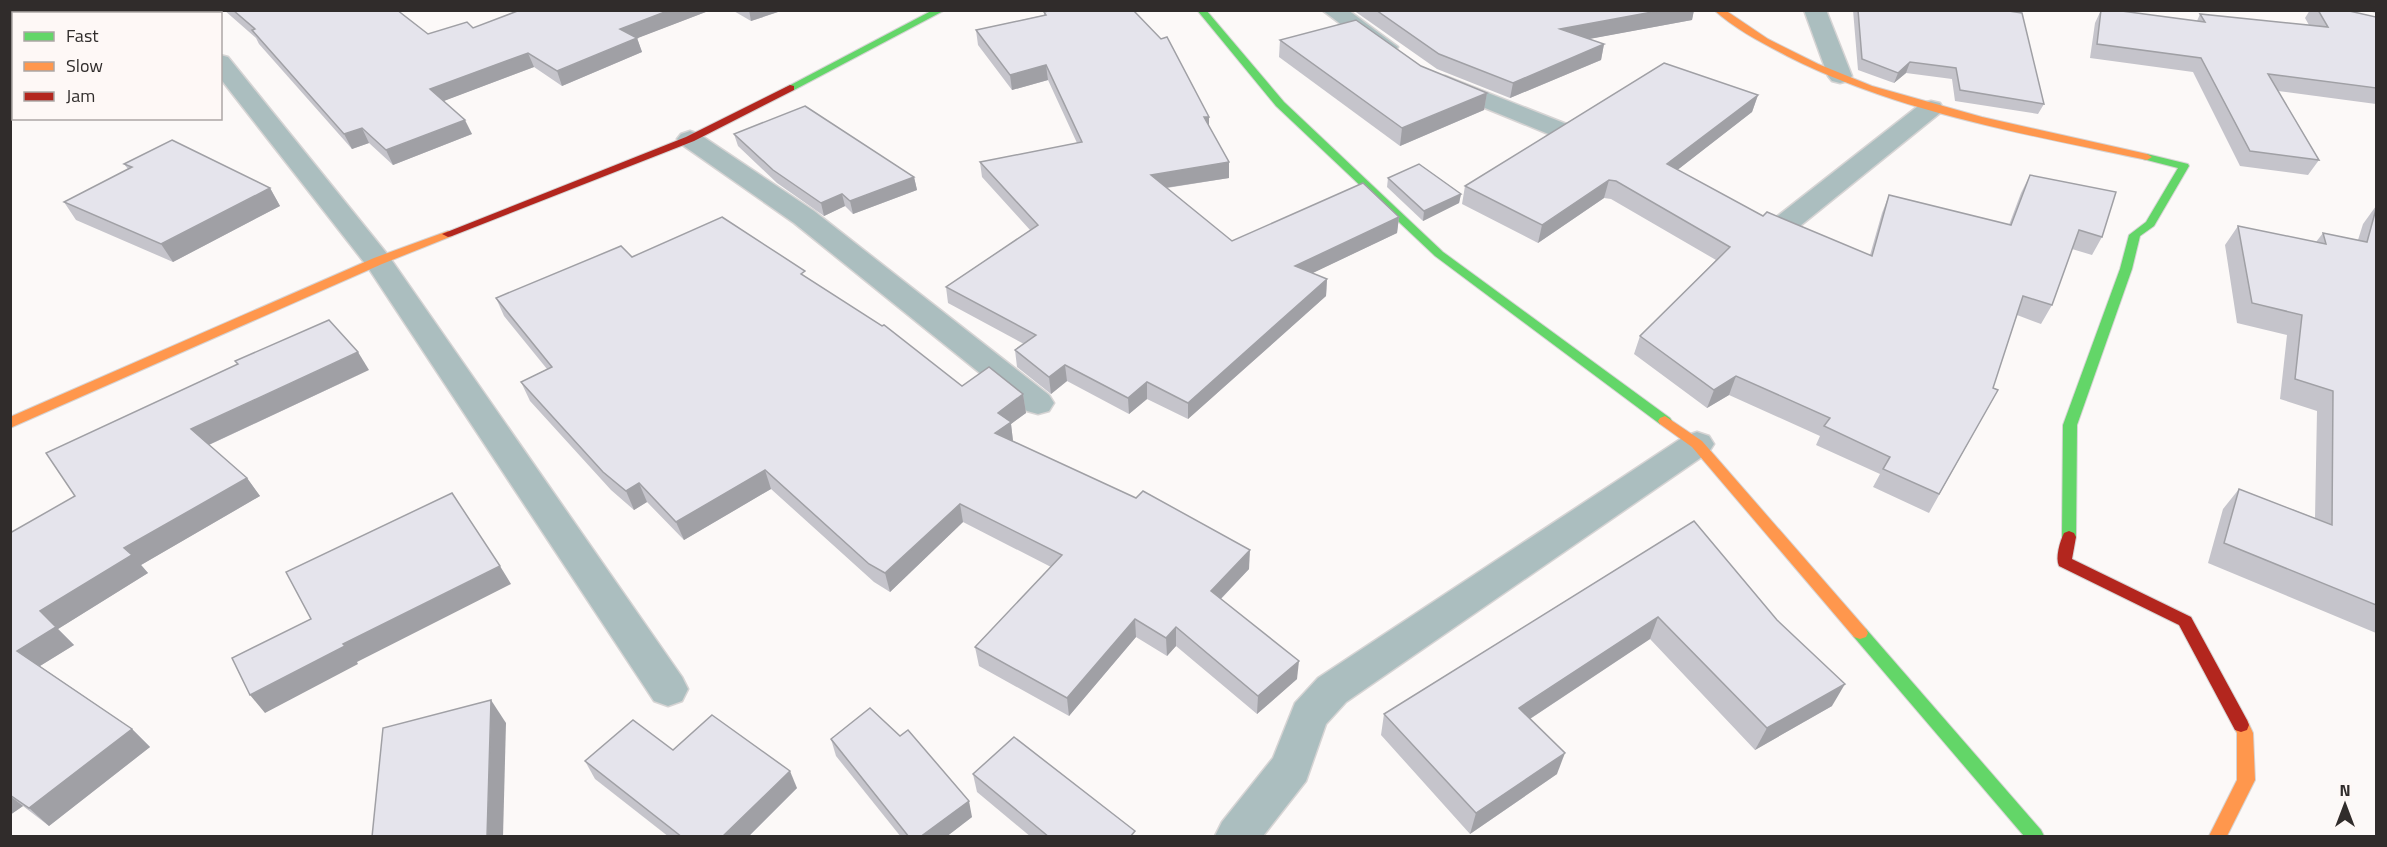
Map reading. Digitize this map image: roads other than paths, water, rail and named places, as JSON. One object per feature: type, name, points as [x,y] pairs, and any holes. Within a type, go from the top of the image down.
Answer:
[{"type":"street","points":[[10,423],[378,261],[690,139],[941,10]]},
{"type":"street","points":[[1201,10],[1280,104],[1439,254],[1697,444],[2035,837]]},
{"type":"street","points":[[1334,10],[1402,58]]},
{"type":"street","points":[[1718,10],[1734,24],[1780,50],[1840,76],[1931,108],[2184,166],[2150,224],[2135,235],[2126,269],[2070,425],[2070,532],[2064,562],[2185,621],[2246,733],[2246,780],[2218,837]]},
{"type":"street","points":[[1815,10],[1840,76]]},
{"type":"street","points":[[222,65],[378,261],[668,688]]},
{"type":"street","points":[[1428,76],[1560,130]]},
{"type":"street","points":[[1785,224],[1931,108]]},
{"type":"street","points":[[690,139],[804,217],[1038,403]]},
{"type":"street","points":[[1237,837],[1291,768],[1309,715],[1332,690],[1697,444]]}]
